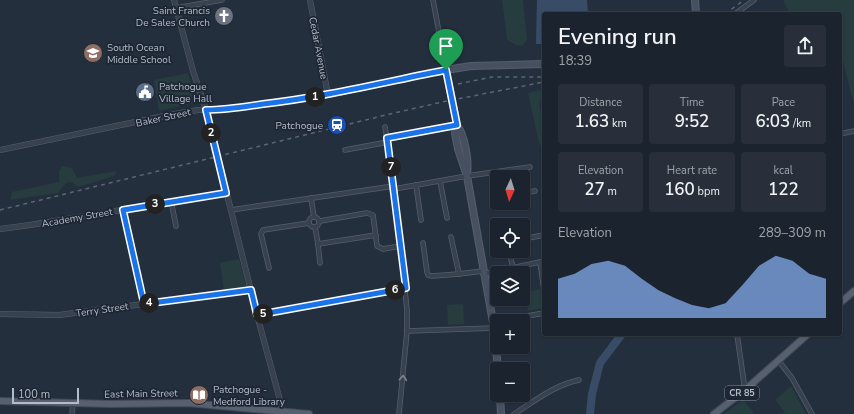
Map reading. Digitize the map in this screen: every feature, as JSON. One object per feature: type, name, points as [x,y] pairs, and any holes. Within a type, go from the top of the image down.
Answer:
[{"type":"main road","points":[[695,0],[696,12]]},
{"type":"main road","points":[[494,314],[483,272],[467,176],[455,133],[457,125],[446,70],[471,66],[542,64]]},
{"type":"main road","points":[[842,302],[854,291]]},
{"type":"main road","name":"CR 85","points":[[714,414],[745,390],[806,336]]},
{"type":"main road","name":"East Main Street","points":[[0,401],[73,404],[188,403],[309,414]]},
{"type":"main road","points":[[500,402],[501,414]]},
{"type":"street","points":[[174,0],[193,71],[206,110],[257,315],[282,404],[281,412]]},
{"type":"street","points":[[176,8],[222,0]]},
{"type":"street","name":"Cedar Avenue","points":[[310,0],[328,95]]},
{"type":"street","points":[[433,0],[446,70]]},
{"type":"street","points":[[738,12],[754,0]]},
{"type":"street","name":"Baker Street","points":[[0,150],[169,115],[199,110],[216,110],[252,106],[328,95],[446,70]]},
{"type":"street","points":[[345,150],[457,125]]},
{"type":"street","points":[[385,127],[394,187],[408,310],[399,414]]},
{"type":"street","points":[[842,134],[854,131]]},
{"type":"street","points":[[508,170],[530,167]]},
{"type":"street","points":[[231,210],[416,185],[490,173]]},
{"type":"street","points":[[440,181],[447,218]]},
{"type":"street","points":[[416,185],[421,220]]},
{"type":"street","points":[[530,192],[535,191]]},
{"type":"street","name":"Academy Street","points":[[0,229],[226,193]]},
{"type":"street","points":[[311,198],[314,216],[320,221]]},
{"type":"street","points":[[171,201],[176,226]]},
{"type":"street","points":[[123,210],[144,304]]},
{"type":"street","points":[[320,221],[367,213],[371,214],[373,215],[377,246],[380,249],[401,246]]},
{"type":"street","points":[[309,223],[310,219],[314,216]]},
{"type":"street","points":[[315,227],[319,225],[320,221]]},
{"type":"street","points":[[269,268],[261,234],[263,230],[309,223],[311,226],[315,227]]},
{"type":"street","points":[[315,227],[320,263]]},
{"type":"street","points":[[318,244],[376,235]]},
{"type":"street","points":[[530,238],[542,235]]},
{"type":"street","points":[[451,237],[458,274]]},
{"type":"street","points":[[423,243],[428,275],[432,276],[490,271]]},
{"type":"street","points":[[523,266],[542,262]]},
{"type":"street","points":[[257,315],[406,288]]},
{"type":"street","name":"Terry Street","points":[[0,314],[60,315],[251,290]]},
{"type":"street","points":[[530,316],[542,313]]},
{"type":"street","points":[[407,331],[490,324]]},
{"type":"street","points":[[737,336],[745,390]]},
{"type":"street","points":[[778,360],[792,378],[812,414]]},
{"type":"street","points":[[514,414],[552,389],[567,382],[579,380]]},
{"type":"street","points":[[72,414],[73,404]]},
{"type":"green space","points":[[502,0],[523,0],[527,40],[522,46],[516,45],[507,40]]},
{"type":"green space","points":[[783,0],[854,0],[854,105],[842,57],[842,12],[789,12]]},
{"type":"green space","points":[[188,73],[196,101],[195,103],[159,111],[154,80]]},
{"type":"green space","points":[[542,90],[540,109],[542,112],[542,148],[539,143],[528,93]]},
{"type":"green space","points":[[62,166],[72,168],[77,178],[117,171],[114,176],[78,187],[72,182],[66,183],[58,193],[10,200],[12,192],[59,182],[59,172]]},
{"type":"green space","points":[[239,259],[246,286],[224,290],[220,263]]},
{"type":"green space","points":[[541,289],[542,308],[528,311],[527,306],[530,306],[530,292]]},
{"type":"green space","points":[[463,304],[464,324],[448,325],[447,305]]},
{"type":"green space","points":[[791,386],[806,414],[783,414],[785,412],[775,400]]},
{"type":"green space","points":[[743,400],[755,414],[724,414]]},
{"type":"water","points":[[537,0],[587,0],[588,12],[542,12],[542,44],[536,44]]},
{"type":"waterway","points":[[590,414],[592,394],[600,363],[620,336]]},
{"type":"railway","points":[[728,12],[744,0]]},
{"type":"railway","points":[[458,84],[492,77],[542,77]]},
{"type":"railway","points":[[0,210],[390,114],[542,82]]},
{"type":"place","name":"Saint Francis De Sales Church","points":[[224,16]]},
{"type":"place","name":"South Ocean Middle School","points":[[93,53]]},
{"type":"place","name":"Patchogue Village Hall","points":[[145,92]]},
{"type":"place","name":"Patchogue","points":[[337,125]]},
{"type":"place","name":"Patchogue - Medford Library","points":[[199,395]]},
{"type":"route","points":[[446,70],[457,125],[387,138],[406,288],[257,315],[251,290],[144,304],[123,210],[226,193],[206,110],[252,106],[328,95],[446,70]]}]
